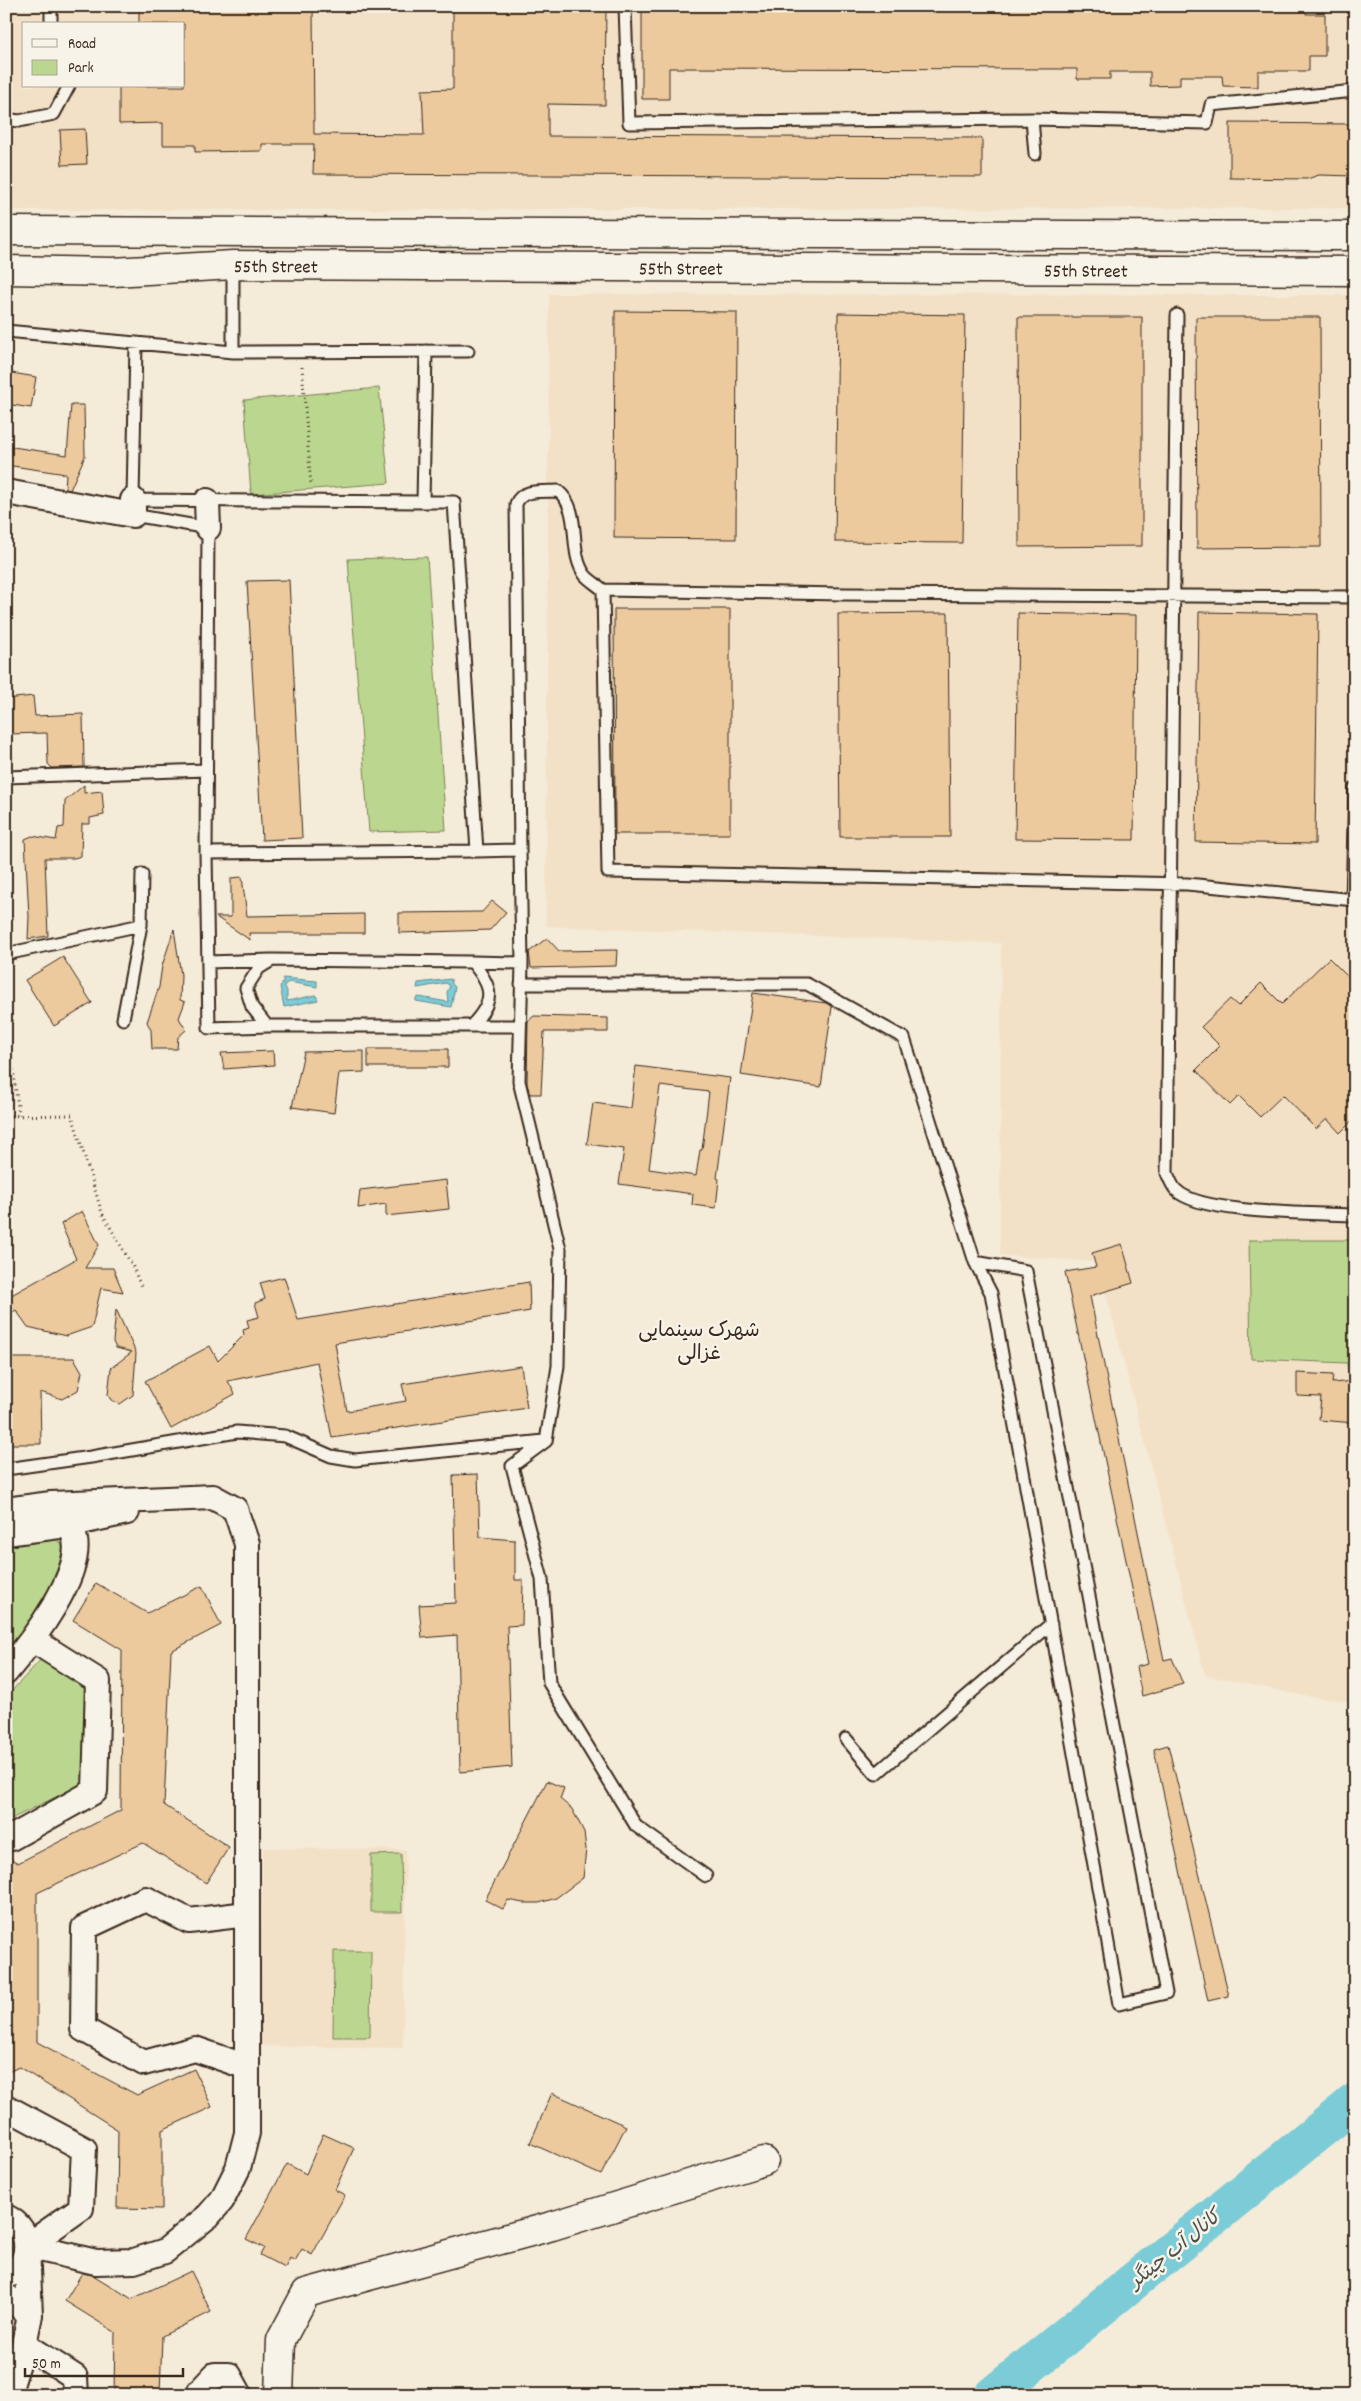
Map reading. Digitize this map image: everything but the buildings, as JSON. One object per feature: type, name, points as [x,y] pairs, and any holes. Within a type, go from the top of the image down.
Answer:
[{"type":"main road","name":"55th Street","points":[[6,231],[1355,236]]},
{"type":"main road","points":[[233,233],[233,266]]},
{"type":"main road","name":"55th Street","points":[[6,270],[113,272],[233,266],[1355,271]]},
{"type":"main road","points":[[279,2395],[282,2340],[306,2293],[552,2226],[764,2161]]},
{"type":"street","points":[[6,492],[133,508]]},
{"type":"street","points":[[208,501],[208,528]]},
{"type":"street","points":[[6,1533],[67,1525],[199,1497]]},
{"type":"street","points":[[6,1510],[51,1504],[212,1497],[235,1509],[247,1544],[247,2133],[238,2168],[222,2200],[208,2216],[165,2252],[134,2261],[96,2262],[27,2246]]},
{"type":"street","points":[[6,1672],[33,1640],[67,1583],[74,1560],[73,1533],[51,1504]]},
{"type":"street","points":[[6,1835],[11,1838],[95,1791],[98,1681],[33,1640]]},
{"type":"street","points":[[247,1914],[189,1921],[146,1899],[84,1928],[83,2020],[83,2029],[144,2063],[194,2049],[247,2067]]},
{"type":"street","points":[[6,2107],[84,2149],[81,2208],[27,2246],[21,2266],[6,2277]]},
{"type":"street","points":[[6,2217],[20,2227],[27,2246],[30,2315],[24,2344],[8,2395]]},
{"type":"street","points":[[6,2296],[30,2315]]},
{"type":"street","points":[[24,2344],[76,2377],[76,2395]]},
{"type":"street","points":[[200,2395],[200,2391],[215,2375],[229,2376],[240,2395]]},
{"type":"lane","points":[[51,6],[51,22]]},
{"type":"lane","points":[[625,6],[629,123],[1032,119],[1207,123],[1211,105],[1355,91]]},
{"type":"lane","points":[[6,119],[19,121],[54,114],[68,88]]},
{"type":"lane","points":[[1032,119],[1035,154]]},
{"type":"lane","points":[[233,266],[233,352]]},
{"type":"lane","points":[[1177,315],[1167,1173],[1176,1190],[1196,1201],[1239,1210],[1355,1215]]},
{"type":"lane","points":[[6,331],[233,352],[468,350]]},
{"type":"lane","points":[[133,508],[136,343]]},
{"type":"lane","points":[[423,502],[426,350]]},
{"type":"lane","points":[[706,1876],[636,1826],[549,1684],[542,1579],[512,1466],[546,1441],[558,1366],[560,1249],[519,1081],[522,963],[516,504],[519,498],[525,493],[558,491],[565,497],[570,506],[578,556],[585,575],[603,590],[844,594],[1355,597]]},
{"type":"lane","points":[[133,508],[208,501],[454,502],[477,851]]},
{"type":"lane","points":[[133,508],[208,528],[206,853],[209,1028],[267,1026],[520,1026]]},
{"type":"lane","points":[[603,590],[608,872],[1169,884],[1353,900],[1355,788]]},
{"type":"lane","points":[[6,777],[206,770]]},
{"type":"lane","points":[[206,853],[520,850]]},
{"type":"lane","points":[[123,1019],[141,925],[142,874]]},
{"type":"lane","points":[[6,954],[141,925]]},
{"type":"lane","points":[[208,962],[272,960],[522,963]]},
{"type":"lane","points":[[267,1026],[252,1007],[246,988],[259,968],[272,960]]},
{"type":"lane","points":[[471,1026],[482,1015],[491,994],[486,979],[472,962]]},
{"type":"lane","points":[[521,984],[807,984],[904,1038],[975,1262],[991,1293],[1119,2004],[1166,1993],[1026,1271],[975,1262]]},
{"type":"lane","points":[[6,1469],[91,1457],[237,1432],[286,1436],[331,1456],[355,1460],[546,1441]]},
{"type":"lane","points":[[846,1739],[876,1774],[1051,1624]]},
{"type":"path","points":[[302,351],[311,502]]},
{"type":"path","points":[[6,1014],[19,1116]]},
{"type":"path","points":[[6,1116],[72,1115],[102,1214],[133,1267],[142,1289]]},
{"type":"shaded area","points":[[6,6],[1355,6],[1355,208],[6,210]]},
{"type":"shaded area","points":[[549,294],[1355,295],[1355,1702],[1305,1696],[1205,1675],[1098,1262],[1000,1255],[1001,943],[546,926]]},
{"type":"shaded area","points":[[263,1848],[406,1850],[403,2048],[260,2046]]},
{"type":"green space","points":[[379,388],[389,483],[251,494],[244,400]]},
{"type":"green space","points":[[427,557],[446,830],[369,832],[348,559]]},
{"type":"green space","points":[[1249,1240],[1355,1240],[1355,1375],[1349,1376],[1347,1363],[1251,1359]]},
{"type":"green space","points":[[54,1536],[64,1551],[64,1570],[6,1658],[6,1543]]},
{"type":"green space","points":[[44,1656],[91,1690],[86,1782],[7,1821],[6,1697]]},
{"type":"green space","points":[[401,1854],[402,1912],[371,1912],[371,1855]]},
{"type":"green space","points":[[334,1951],[371,1951],[370,2037],[333,2037]]},
{"type":"water","points":[[283,978],[317,981],[317,987],[289,982],[284,985],[287,991],[287,1001],[316,995],[318,1000],[284,1007],[280,986],[283,983]]},
{"type":"water","points":[[451,979],[455,987],[451,1007],[416,1001],[416,998],[419,997],[448,1002],[447,992],[450,986],[446,983],[417,988],[418,983]]},
{"type":"waterway","name":"کانال آب چیتگر","points":[[993,2395],[1355,2102]]},
{"type":"district","name":"شهرک سینمایی غزالی","points":[[699,1340]]}]
